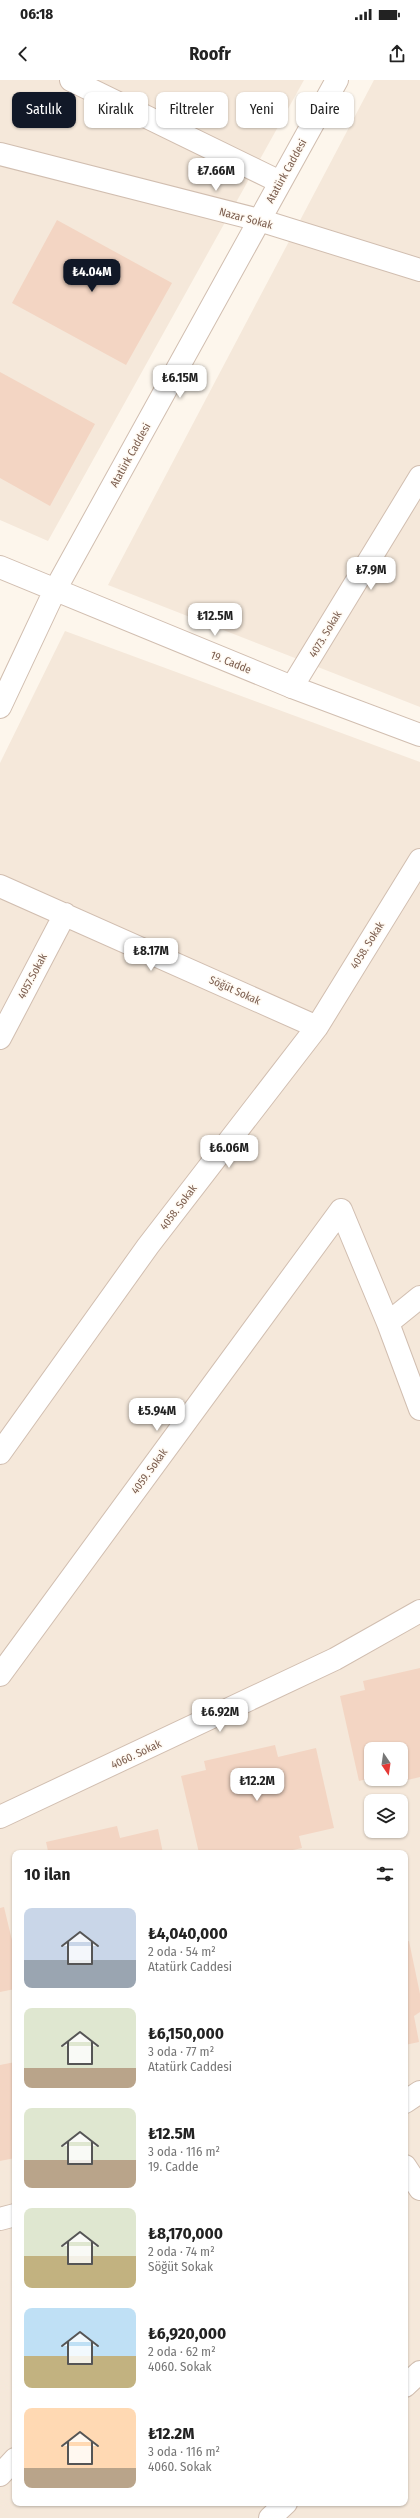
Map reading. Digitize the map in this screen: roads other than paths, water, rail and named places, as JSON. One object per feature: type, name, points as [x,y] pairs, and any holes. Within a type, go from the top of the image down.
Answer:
[{"type":"street","points":[[71,80],[280,182]]},
{"type":"street","name":"Atatürk Caddesi","points":[[0,707],[55,590],[337,80]]},
{"type":"street","name":"Nazar Sokak","points":[[0,154],[259,220],[420,270]]},
{"type":"street","name":"4073. Sokak","points":[[292,688],[420,477]]},
{"type":"street","name":"19. Cadde","points":[[0,568],[292,688],[420,735]]},
{"type":"street","name":"4058. Sokak","points":[[0,1453],[148,1246],[316,1027],[420,860]]},
{"type":"street","name":"Söğüt Sokak","points":[[0,886],[316,1027]]},
{"type":"street","name":"4057.Sokak","points":[[0,1038],[64,914]]},
{"type":"street","name":"4059. Sokak","points":[[0,1675],[341,1210],[388,1323]]},
{"type":"street","points":[[420,1298],[388,1323],[420,1409]]},
{"type":"street","name":"4060. Sokak","points":[[0,1817],[335,1659],[420,1611]]},
{"type":"street","points":[[408,2100],[420,2092]]},
{"type":"street","points":[[408,2171],[420,2189]]},
{"type":"street","points":[[0,2219],[12,2216]]},
{"type":"street","points":[[408,2383],[420,2372]]},
{"type":"street","points":[[0,2475],[12,2462]]},
{"type":"street","points":[[270,2518],[283,2506]]}]
